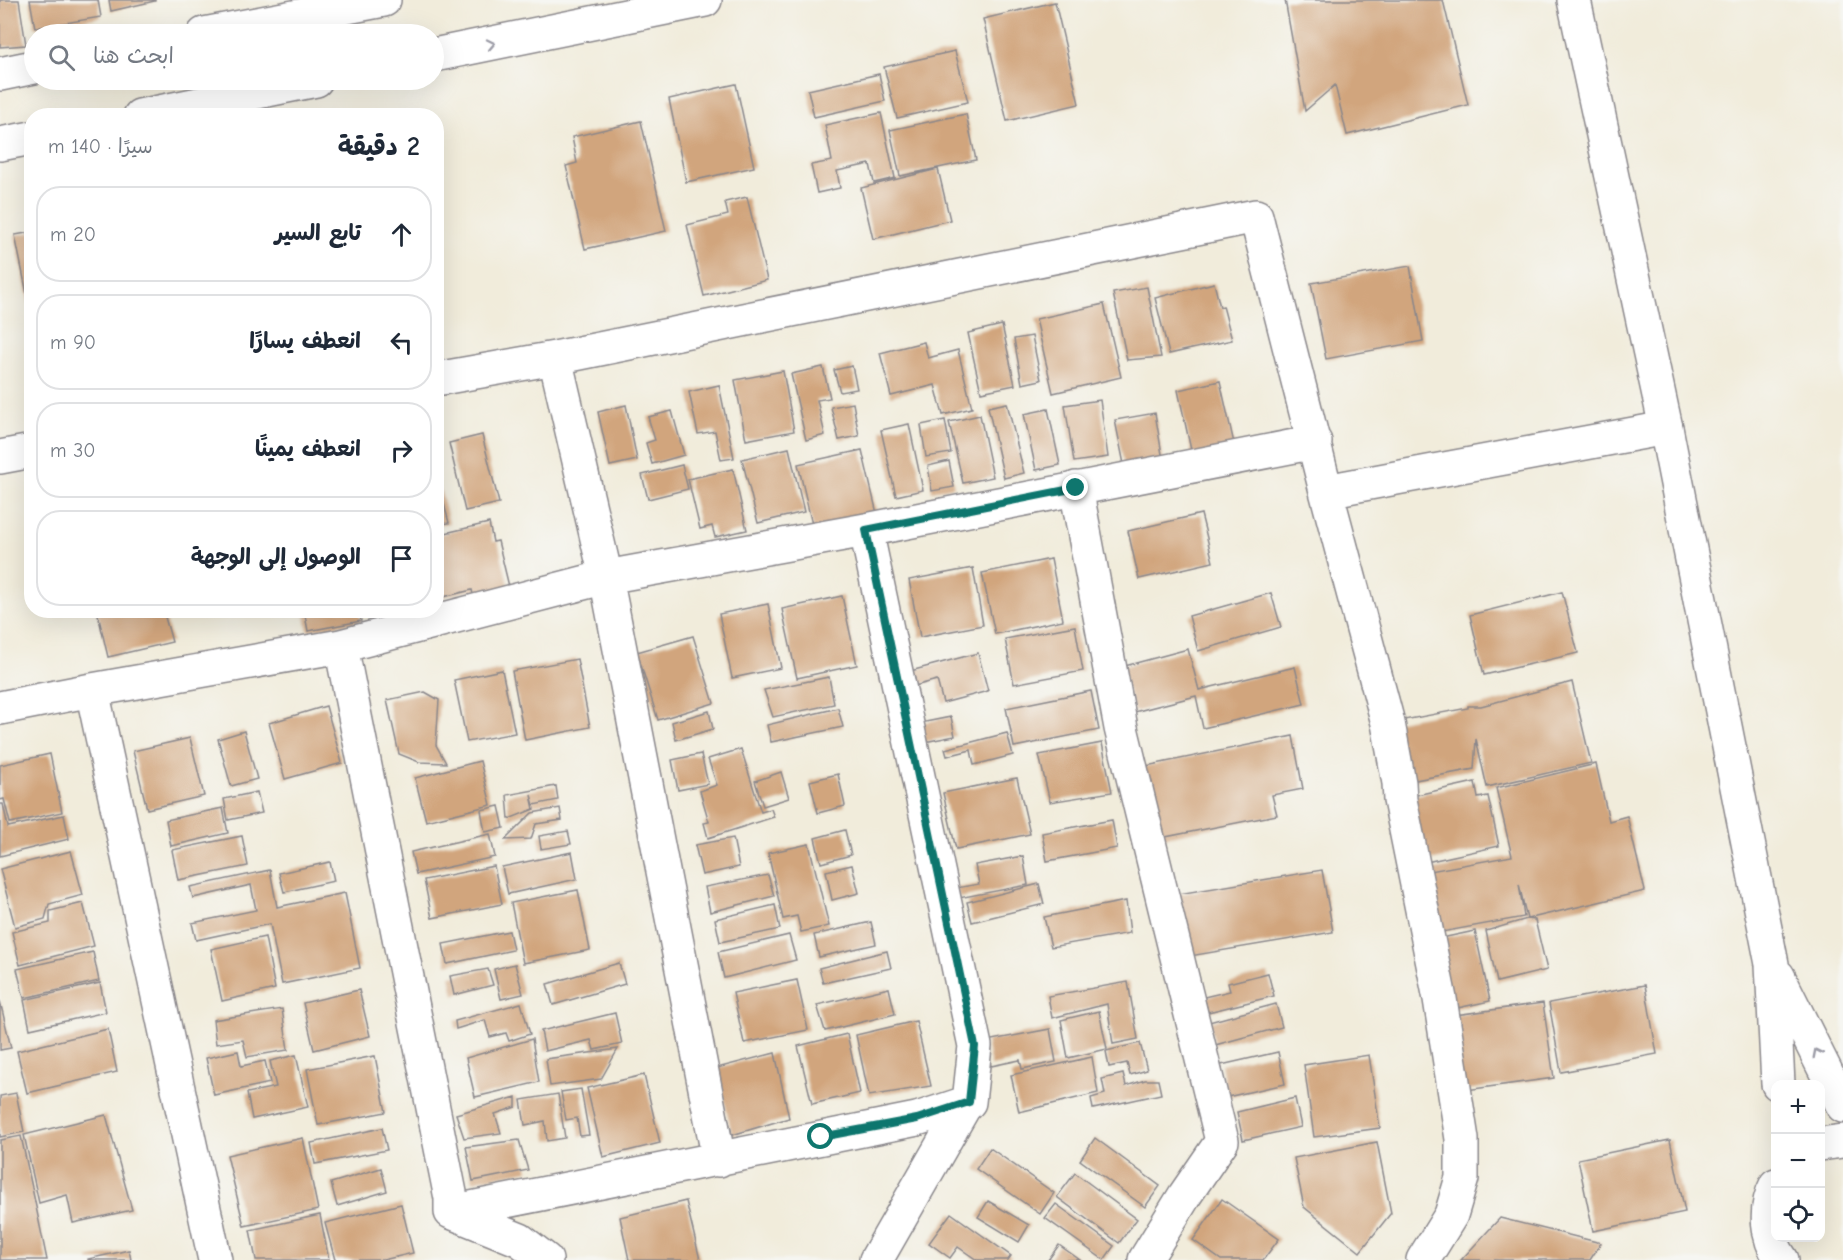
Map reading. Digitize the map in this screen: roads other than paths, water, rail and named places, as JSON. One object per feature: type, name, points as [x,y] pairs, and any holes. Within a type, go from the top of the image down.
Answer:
[{"type":"street","points":[[257,24],[384,0]]},
{"type":"street","points":[[444,54],[705,0]]},
{"type":"street","points":[[1574,0],[1666,428],[1772,964],[1778,1080]]},
{"type":"street","points":[[0,74],[24,69]]},
{"type":"street","points":[[179,108],[267,90]]},
{"type":"street","points":[[0,144],[24,140]]},
{"type":"street","points":[[444,378],[555,358],[1256,216],[1388,723],[1400,800],[1440,999],[1462,1139],[1462,1178],[1450,1215],[1423,1260]]},
{"type":"street","points":[[555,358],[606,577],[719,1160]]},
{"type":"street","points":[[1326,491],[1666,428]]},
{"type":"street","points":[[0,708],[341,646],[606,577],[866,530],[1315,442]]},
{"type":"street","points":[[0,457],[24,452]]},
{"type":"street","points":[[1076,488],[1121,728],[1222,1142],[1144,1260]]},
{"type":"street","points":[[866,530],[975,1046],[969,1102],[876,1260]]},
{"type":"street","points":[[341,646],[451,1198],[451,1212]]},
{"type":"street","points":[[92,690],[215,1260]]},
{"type":"street","points":[[1772,964],[1843,1106]]},
{"type":"street","points":[[451,1212],[917,1119],[969,1102]]},
{"type":"street","points":[[1825,1143],[1843,1141]]},
{"type":"street","points":[[1774,1188],[1768,1213],[1770,1235],[1779,1258]]},
{"type":"street","points":[[451,1212],[520,1240],[546,1260]]}]
